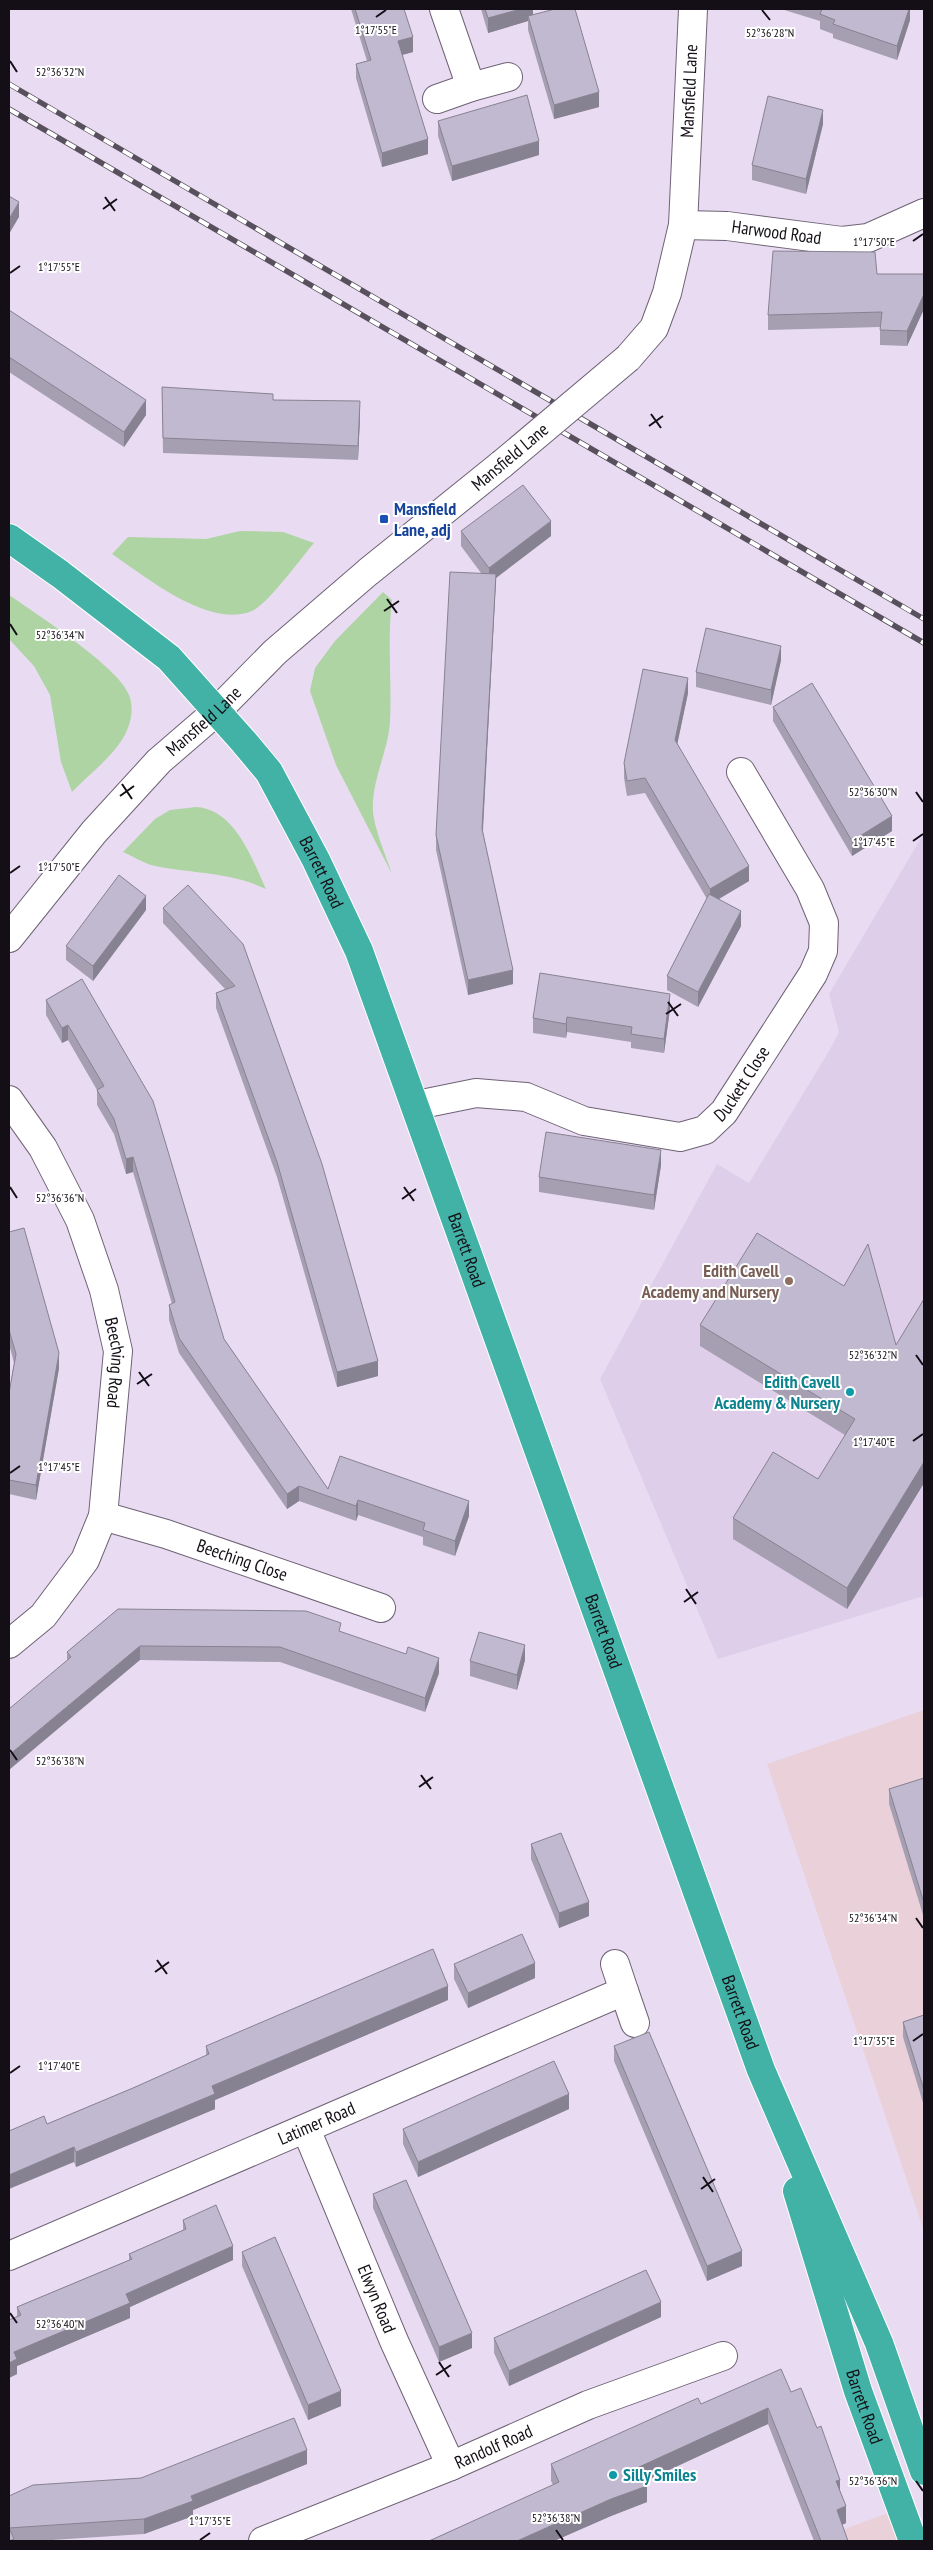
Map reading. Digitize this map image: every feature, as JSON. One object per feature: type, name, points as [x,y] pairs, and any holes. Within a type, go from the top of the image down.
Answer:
[{"type":"highway","name":"Barrett Road","points":[[9,538],[60,574],[169,658],[269,772],[316,860],[360,951],[417,1105],[666,1806],[762,2070],[879,2344],[924,2471]]},
{"type":"highway","name":"Barrett Road","points":[[762,2070],[845,2353],[913,2541]]},
{"type":"street","points":[[444,9],[471,87]]},
{"type":"street","name":"Mansfield Lane","points":[[9,938],[71,859],[144,775],[217,711],[275,652],[368,572],[502,464],[628,358],[654,328],[668,293],[683,225],[692,9]]},
{"type":"street","points":[[437,100],[471,87],[508,77]]},
{"type":"street","name":"Harwood Road","points":[[683,225],[727,226],[842,241],[868,238],[924,213]]},
{"type":"street","name":"Duckett Close","points":[[417,1105],[476,1093],[526,1097],[584,1121],[680,1137],[705,1130],[724,1112],[813,974],[824,950],[824,923],[810,889],[741,772]]},
{"type":"street","name":"Beeching Road","points":[[9,1100],[43,1148],[80,1220],[104,1290],[118,1351],[103,1516],[85,1560],[43,1616],[9,1644]]},
{"type":"street","name":"Beeching Close","points":[[103,1516],[166,1534],[381,1608]]},
{"type":"street","points":[[615,1964],[635,2023]]},
{"type":"street","name":"Latimer Road","points":[[9,2256],[624,1991]]},
{"type":"street","name":"Elwyn Road","points":[[306,2128],[394,2341],[451,2466]]},
{"type":"street","name":"Randolf Road","points":[[263,2541],[451,2466],[588,2405],[724,2356]]},
{"type":"shaded area","name":"Edith Cavell Academy and Nursery","points":[[924,833],[924,1596],[718,1659],[600,1379],[717,1164],[749,1183],[829,1051],[839,1032],[829,994]]},
{"type":"shaded area","points":[[924,1710],[924,2231],[767,1764]]},
{"type":"shaded area","points":[[888,2513],[897,2541],[812,2541]]},
{"type":"green space","points":[[240,531],[283,532],[314,543],[266,600],[252,611],[235,615],[217,613],[179,598],[112,554],[128,537],[206,539]]},
{"type":"green space","points":[[383,592],[392,600],[390,722],[389,733],[377,778],[373,812],[378,835],[392,874],[336,765],[310,691],[315,668],[335,641]]},
{"type":"green space","points":[[9,595],[94,656],[122,684],[129,695],[132,710],[125,735],[112,753],[72,792],[61,762],[50,695],[34,666],[9,639]]},
{"type":"green space","points":[[196,807],[210,810],[221,816],[232,826],[248,850],[266,889],[252,883],[224,876],[151,865],[123,852],[155,819],[170,810]]},
{"type":"building","points":[[355,9],[404,9],[413,37],[398,41],[428,139],[382,153],[356,64],[371,60]]},
{"type":"building","points":[[485,9],[521,9],[488,18]]},
{"type":"building","points":[[555,9],[575,9],[599,92],[554,105],[528,16]]},
{"type":"building","points":[[822,9],[909,9],[897,46],[833,24],[835,20],[820,14]]},
{"type":"building","points":[[527,95],[539,141],[452,166],[438,121]]},
{"type":"building","points":[[768,96],[823,110],[806,179],[752,165]]},
{"type":"building","points":[[9,196],[19,202],[9,219]]},
{"type":"building","points":[[773,251],[875,252],[877,274],[924,274],[924,294],[907,331],[880,330],[882,312],[768,315]]},
{"type":"building","points":[[9,310],[146,400],[124,432],[9,357]]},
{"type":"building","points":[[162,387],[273,394],[273,400],[360,401],[358,446],[163,438]]},
{"type":"building","points":[[523,485],[551,521],[489,568],[461,531]]},
{"type":"building","points":[[450,572],[496,574],[482,829],[513,970],[468,980],[436,835]]},
{"type":"building","points":[[706,628],[781,646],[771,690],[696,672]]},
{"type":"building","points":[[643,669],[688,678],[675,740],[749,866],[710,889],[645,778],[627,781],[624,763]]},
{"type":"building","points":[[812,683],[892,816],[852,841],[773,707]]},
{"type":"building","points":[[119,875],[146,896],[93,966],[66,946]]},
{"type":"building","points":[[188,885],[243,944],[322,1164],[378,1361],[337,1372],[277,1162],[216,993],[235,986],[163,908]]},
{"type":"building","points":[[709,894],[741,911],[698,992],[667,976]]},
{"type":"building","points":[[540,973],[670,994],[664,1039],[631,1034],[632,1027],[567,1017],[566,1024],[533,1018]]},
{"type":"building","points":[[82,979],[153,1101],[224,1339],[328,1489],[340,1456],[469,1501],[455,1541],[423,1530],[425,1523],[358,1500],[356,1506],[299,1486],[287,1494],[179,1338],[169,1305],[175,1302],[133,1157],[126,1159],[114,1119],[97,1090],[104,1086],[68,1025],[62,1028],[46,1000]]},
{"type":"building","points":[[546,1132],[661,1150],[654,1195],[539,1177]]},
{"type":"building","points":[[24,1228],[59,1353],[36,1485],[9,1480],[9,1393],[16,1354],[9,1330],[9,1232]]},
{"type":"building","name":"Edith Cavell Academy & Nursery","points":[[757,1233],[844,1286],[868,1244],[896,1345],[924,1299],[924,1462],[847,1588],[733,1518],[773,1452],[818,1479],[855,1419],[700,1325]]},
{"type":"building","points":[[118,1609],[306,1611],[341,1623],[339,1631],[406,1654],[408,1647],[439,1658],[425,1698],[280,1647],[140,1646],[9,1755],[9,1709],[71,1657],[67,1652]]},
{"type":"building","points":[[479,1632],[525,1645],[517,1675],[470,1661]]},
{"type":"building","points":[[924,1778],[924,1903],[889,1789]]},
{"type":"building","points":[[561,1833],[589,1902],[559,1913],[531,1844]]},
{"type":"building","points":[[522,1934],[535,1963],[468,1993],[454,1964]]},
{"type":"building","points":[[433,1949],[448,1986],[212,2086],[215,2094],[76,2152],[74,2147],[9,2175],[9,2131],[44,2116],[47,2124],[133,2088],[209,2054],[206,2046]]},
{"type":"building","points":[[924,2015],[924,2090],[903,2022]]},
{"type":"building","points":[[649,2032],[742,2251],[707,2266],[614,2046]]},
{"type":"building","points":[[554,2061],[569,2094],[418,2162],[403,2129]]},
{"type":"building","points":[[406,2180],[472,2333],[439,2347],[373,2194]]},
{"type":"building","points":[[216,2205],[233,2246],[126,2294],[130,2303],[14,2352],[17,2359],[9,2363],[9,2320],[21,2315],[17,2307],[132,2259],[129,2254],[186,2229],[183,2220]]},
{"type":"building","points":[[275,2237],[341,2391],[308,2405],[242,2252]]},
{"type":"building","points":[[646,2270],[661,2302],[509,2371],[494,2338]]},
{"type":"building","points":[[781,2369],[791,2392],[801,2388],[817,2428],[821,2426],[840,2480],[836,2481],[846,2506],[837,2510],[848,2541],[821,2541],[768,2408],[639,2467],[647,2486],[611,2499],[517,2541],[429,2541],[559,2482],[551,2464],[698,2398],[701,2404]]},
{"type":"building","points":[[294,2418],[307,2450],[191,2496],[193,2501],[144,2519],[9,2528],[9,2496],[33,2485],[141,2478]]},
{"type":"building","points":[[9,2528],[14,2539],[9,2541]]},
{"type":"railway","points":[[9,84],[924,619]]},
{"type":"railway","points":[[9,109],[924,643]]},
{"type":"place","name":"Mansfield Lane, adj","points":[[384,519]]},
{"type":"place","name":"Edith Cavell Academy and Nursery","points":[[789,1281]]},
{"type":"place","name":"Edith Cavell Academy & Nursery","points":[[850,1392]]},
{"type":"place","name":"Silly Smiles","points":[[613,2475]]}]
